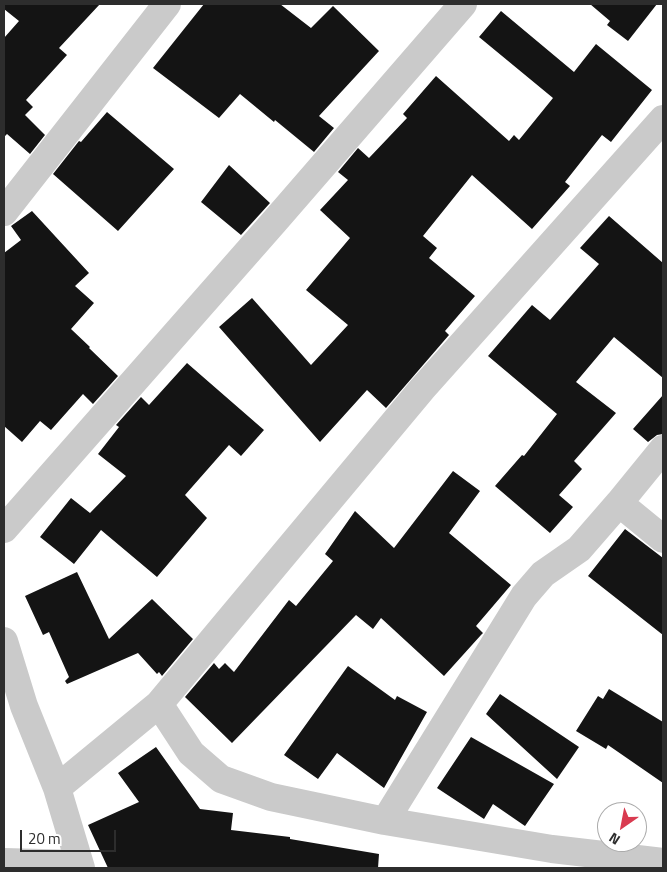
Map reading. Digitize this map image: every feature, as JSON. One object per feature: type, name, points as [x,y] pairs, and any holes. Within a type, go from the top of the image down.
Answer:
[{"type":"street","points":[[4,212],[167,4]]},
{"type":"street","points":[[4,529],[463,4]]},
{"type":"street","points":[[57,788],[159,704],[422,389],[663,119]]},
{"type":"street","points":[[385,820],[524,596],[543,574],[579,550],[663,449]]},
{"type":"street","points":[[619,504],[663,538]]},
{"type":"street","points":[[4,641],[24,706],[57,788],[80,866],[4,862]]},
{"type":"street","points":[[159,704],[191,753],[221,778],[271,797],[385,820],[552,848],[663,862]]},
{"type":"building","points":[[4,4],[100,4],[59,48],[67,55],[26,100],[33,107],[25,115],[45,135],[30,154],[7,134],[4,137],[4,38],[19,21],[4,9]]},
{"type":"building","points":[[204,4],[280,4],[311,28],[333,6],[379,51],[319,116],[334,128],[314,152],[240,94],[219,118],[153,68]]},
{"type":"building","points":[[590,4],[657,4],[628,41],[607,25],[610,21]]},
{"type":"building","points":[[501,11],[574,72],[596,44],[652,90],[611,142],[602,135],[565,182],[570,186],[532,229],[472,175],[423,236],[437,248],[429,258],[475,296],[445,331],[449,335],[386,408],[367,390],[320,442],[219,327],[252,298],[311,365],[348,325],[306,290],[350,238],[320,210],[348,180],[338,172],[358,148],[369,158],[407,118],[403,114],[436,76],[509,141],[514,135],[519,140],[553,98],[479,37]]},
{"type":"building","points":[[107,112],[174,169],[118,231],[53,174],[79,141],[81,142]]},
{"type":"building","points":[[229,165],[270,203],[241,235],[201,202]]},
{"type":"building","points":[[32,211],[89,273],[75,286],[94,303],[71,329],[118,376],[93,404],[83,394],[51,430],[40,421],[22,442],[4,426],[4,253],[21,240],[11,226]]},
{"type":"building","points":[[609,216],[663,263],[663,378],[614,337],[576,382],[616,413],[574,461],[582,469],[559,495],[573,507],[550,533],[495,486],[522,455],[524,456],[557,414],[488,356],[532,305],[550,320],[599,264],[580,248]]},
{"type":"building","points":[[187,363],[264,430],[241,456],[229,445],[185,495],[207,518],[157,577],[101,530],[74,564],[40,537],[71,498],[90,513],[126,476],[98,454],[119,427],[116,425],[141,397],[149,405]]},
{"type":"building","points":[[663,395],[663,434],[657,435],[648,442],[633,429]]},
{"type":"building","points":[[453,471],[480,491],[449,533],[511,585],[476,626],[483,633],[444,676],[381,618],[373,629],[356,615],[232,743],[185,697],[214,663],[219,669],[225,663],[234,672],[289,600],[296,606],[333,561],[325,554],[355,511],[394,548]]},
{"type":"building","points":[[625,529],[663,558],[663,635],[588,576]]},
{"type":"building","points":[[77,572],[109,639],[152,599],[193,639],[162,676],[159,672],[157,674],[138,653],[67,684],[65,681],[69,677],[49,632],[43,635],[25,596]]},
{"type":"building","points":[[348,666],[395,700],[397,696],[427,712],[384,788],[337,753],[318,779],[284,755]]},
{"type":"building","points":[[609,689],[663,722],[663,783],[608,745],[606,749],[576,731],[598,696],[603,699]]},
{"type":"building","points":[[500,694],[579,747],[557,779],[486,714]]},
{"type":"building","points":[[471,737],[554,784],[525,826],[493,804],[484,819],[437,788]]},
{"type":"building","points":[[156,747],[200,809],[233,813],[231,830],[290,837],[290,839],[379,854],[378,868],[108,868],[88,825],[139,802],[118,773]]}]
